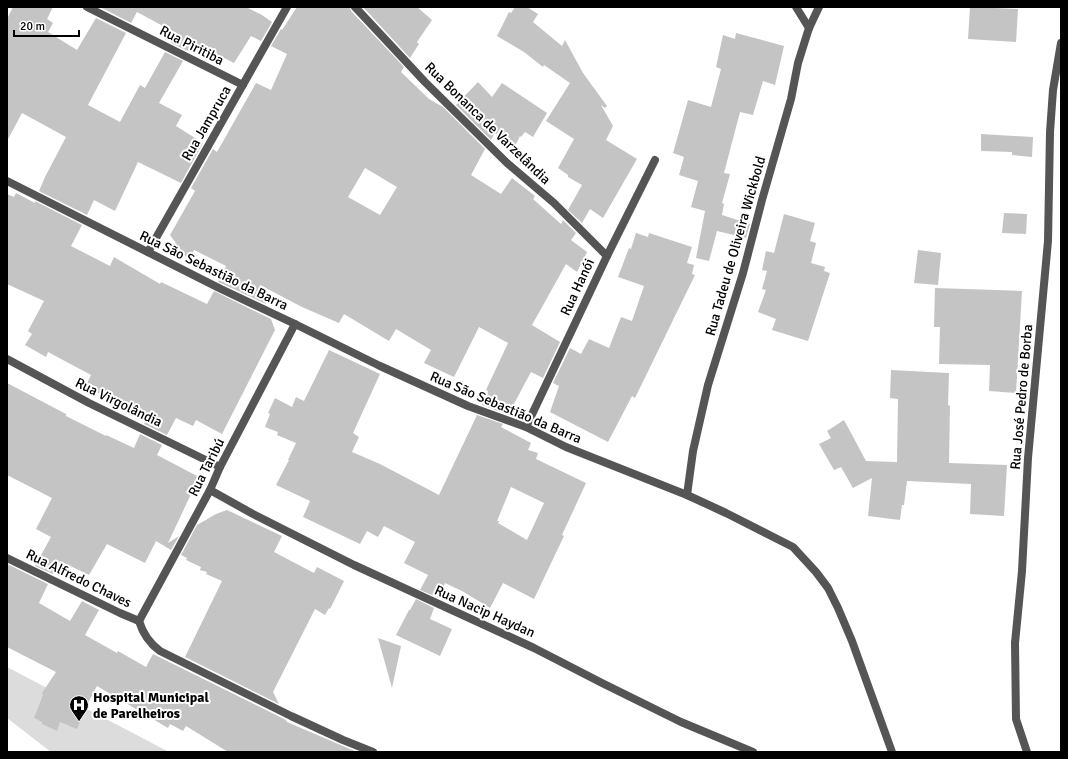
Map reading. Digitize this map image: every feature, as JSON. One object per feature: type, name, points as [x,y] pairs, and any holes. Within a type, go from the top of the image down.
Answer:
[{"type":"street","name":"Rua Piritiba","points":[[88,7],[243,85]]},
{"type":"street","name":"Rua Jampruca","points":[[148,252],[287,7]]},
{"type":"street","name":"Rua Bonanca de Varzelândia","points":[[354,7],[425,82],[508,163],[554,204],[606,256]]},
{"type":"street","points":[[796,7],[809,28]]},
{"type":"street","name":"Rua Tadeu de Oliveira Wickbold","points":[[687,495],[693,451],[708,385],[743,273],[791,99],[798,63],[809,28],[819,7]]},
{"type":"street","name":"Rua José Pedro de Borba","points":[[1027,752],[1016,719],[1014,642],[1022,571],[1028,458],[1048,241],[1050,132],[1053,90],[1061,43]]},
{"type":"street","name":"Rua Hanói","points":[[526,427],[606,256],[655,160]]},
{"type":"street","name":"Rua São Sebastião da Barra","points":[[7,181],[221,289],[380,366],[468,406],[526,427],[573,450],[687,495],[739,519],[793,547],[816,572],[828,588],[852,641],[892,752]]},
{"type":"street","name":"Rua Taribú","points":[[139,622],[210,490],[220,467],[295,324]]},
{"type":"street","name":"Rua Virgolândia","points":[[7,360],[220,467]]},
{"type":"street","name":"Rua Nacip Haydan","points":[[210,490],[252,514],[354,565],[534,648],[681,722],[753,752]]},
{"type":"street","name":"Rua Alfredo Chaves","points":[[7,558],[139,622]]},
{"type":"street","points":[[139,622],[151,645],[160,651],[291,716],[373,752]]},
{"type":"shaded area","points":[[7,667],[169,752],[51,752],[7,718]]},
{"type":"building","points":[[13,7],[53,7],[47,19],[53,23],[48,32],[77,50],[96,18],[126,33],[88,105],[120,122],[140,85],[145,88],[165,52],[183,61],[159,103],[182,115],[176,126],[203,143],[181,183],[138,162],[115,211],[94,200],[87,215],[39,191],[66,137],[22,113],[7,141],[7,19]]},
{"type":"building","points":[[102,7],[246,7],[272,22],[261,41],[251,36],[234,63],[193,42],[188,51],[171,43],[176,33],[137,12],[131,23]]},
{"type":"building","points":[[297,7],[350,7],[351,11],[404,67],[401,72],[429,99],[443,107],[485,149],[471,175],[501,194],[512,178],[535,196],[533,199],[561,224],[563,220],[576,233],[571,240],[587,252],[577,272],[566,264],[532,325],[560,342],[543,378],[531,372],[508,415],[482,405],[488,391],[486,390],[508,343],[479,327],[454,377],[424,363],[431,350],[396,329],[389,341],[344,314],[339,323],[302,307],[260,285],[266,304],[218,282],[226,266],[194,250],[189,261],[170,235],[195,191],[191,188],[213,149],[217,152],[256,83],[271,90],[287,54],[271,46],[281,29],[282,30]],"holes":[[[365,168],[397,187],[380,215],[348,197]]]},
{"type":"building","points":[[363,7],[417,7],[432,20],[417,42],[419,44],[410,58]]},
{"type":"building","points":[[515,7],[527,7],[538,14],[533,22],[562,46],[565,40],[583,73],[607,106],[605,108],[601,105],[613,126],[606,140],[637,159],[603,218],[590,209],[582,223],[568,210],[582,185],[568,177],[568,175],[558,168],[574,139],[546,121],[570,83],[497,36],[509,12],[511,13]]},
{"type":"building","points":[[970,7],[1018,9],[1016,42],[968,39]]},
{"type":"building","points":[[736,33],[784,46],[775,85],[763,81],[753,115],[740,112],[724,173],[730,174],[722,203],[724,204],[722,215],[750,224],[746,238],[717,231],[709,261],[696,258],[705,211],[691,207],[698,181],[679,175],[684,157],[673,153],[688,100],[711,107],[721,69],[716,67],[723,35],[735,39]]},
{"type":"building","points":[[478,82],[492,97],[502,83],[547,113],[533,137],[525,132],[521,137],[520,136],[514,148],[495,133],[491,140],[456,105]]},
{"type":"building","points":[[981,134],[1033,137],[1032,157],[1012,155],[1012,152],[981,151]]},
{"type":"building","points":[[16,193],[82,225],[71,246],[110,266],[114,257],[160,284],[161,282],[207,304],[214,291],[271,319],[275,330],[222,434],[196,420],[193,426],[176,418],[167,435],[144,424],[148,415],[89,389],[86,385],[91,375],[48,352],[46,357],[25,345],[32,334],[28,331],[44,301],[7,284],[7,194],[14,197]]},
{"type":"building","points":[[1004,213],[1027,214],[1026,234],[1002,233]]},
{"type":"building","points":[[784,214],[815,223],[810,241],[816,243],[811,263],[825,267],[824,271],[830,273],[808,341],[772,330],[776,319],[758,312],[766,290],[762,289],[767,271],[762,270],[766,251],[774,253]]},
{"type":"building","points":[[636,233],[648,237],[649,233],[692,247],[687,263],[694,265],[692,274],[695,275],[635,398],[632,396],[608,442],[550,412],[559,386],[553,383],[570,348],[581,354],[589,339],[609,348],[621,317],[632,321],[644,286],[618,277],[629,248],[631,249]]},
{"type":"building","points":[[918,250],[941,253],[938,285],[914,283]]},
{"type":"building","points":[[935,288],[1022,291],[1016,393],[989,391],[990,365],[939,364],[940,327],[934,327]]},
{"type":"building","points":[[329,350],[380,374],[353,433],[359,437],[352,452],[380,464],[439,495],[477,415],[503,424],[501,427],[531,443],[528,450],[538,453],[536,459],[586,483],[562,535],[564,536],[534,599],[503,583],[490,608],[462,591],[445,583],[439,598],[420,590],[428,575],[404,563],[415,542],[384,526],[378,537],[367,531],[360,544],[303,517],[310,501],[276,485],[296,443],[277,435],[278,432],[265,427],[270,414],[268,413],[275,398],[292,407],[296,397],[304,401]],"holes":[[[511,487],[544,503],[527,540],[497,521]]]},
{"type":"building","points":[[891,370],[949,373],[949,463],[1007,465],[1004,516],[970,514],[971,484],[907,481],[904,505],[902,505],[900,520],[868,516],[872,478],[853,488],[841,467],[834,470],[819,444],[831,438],[827,431],[844,420],[866,461],[897,462],[898,399],[890,398]]},
{"type":"building","points":[[7,383],[66,414],[66,416],[134,448],[140,434],[162,445],[157,455],[199,477],[168,543],[179,536],[171,550],[156,541],[145,563],[107,544],[89,575],[60,561],[53,574],[35,566],[51,537],[36,529],[52,498],[7,475]]},
{"type":"building","points":[[227,510],[282,536],[274,552],[314,573],[317,567],[344,581],[330,609],[329,608],[325,615],[315,609],[273,692],[279,704],[185,657],[222,581],[206,574],[207,572],[200,570],[201,567],[186,560],[187,558],[181,555],[197,525],[216,514]]},
{"type":"building","points":[[7,564],[48,584],[39,603],[70,621],[82,601],[99,610],[85,635],[117,653],[118,651],[146,667],[153,654],[286,720],[287,722],[357,752],[228,752],[186,726],[183,731],[170,724],[168,728],[97,686],[77,729],[60,722],[57,731],[42,724],[42,722],[34,718],[43,695],[42,693],[56,672],[7,647]]},
{"type":"building","points":[[416,599],[434,608],[430,619],[452,629],[440,656],[396,635]]},
{"type":"building","points":[[378,638],[401,646],[392,688]]},
{"type":"place","name":"Hospital Municipal de Parelheiros","points":[[79,722]]}]
